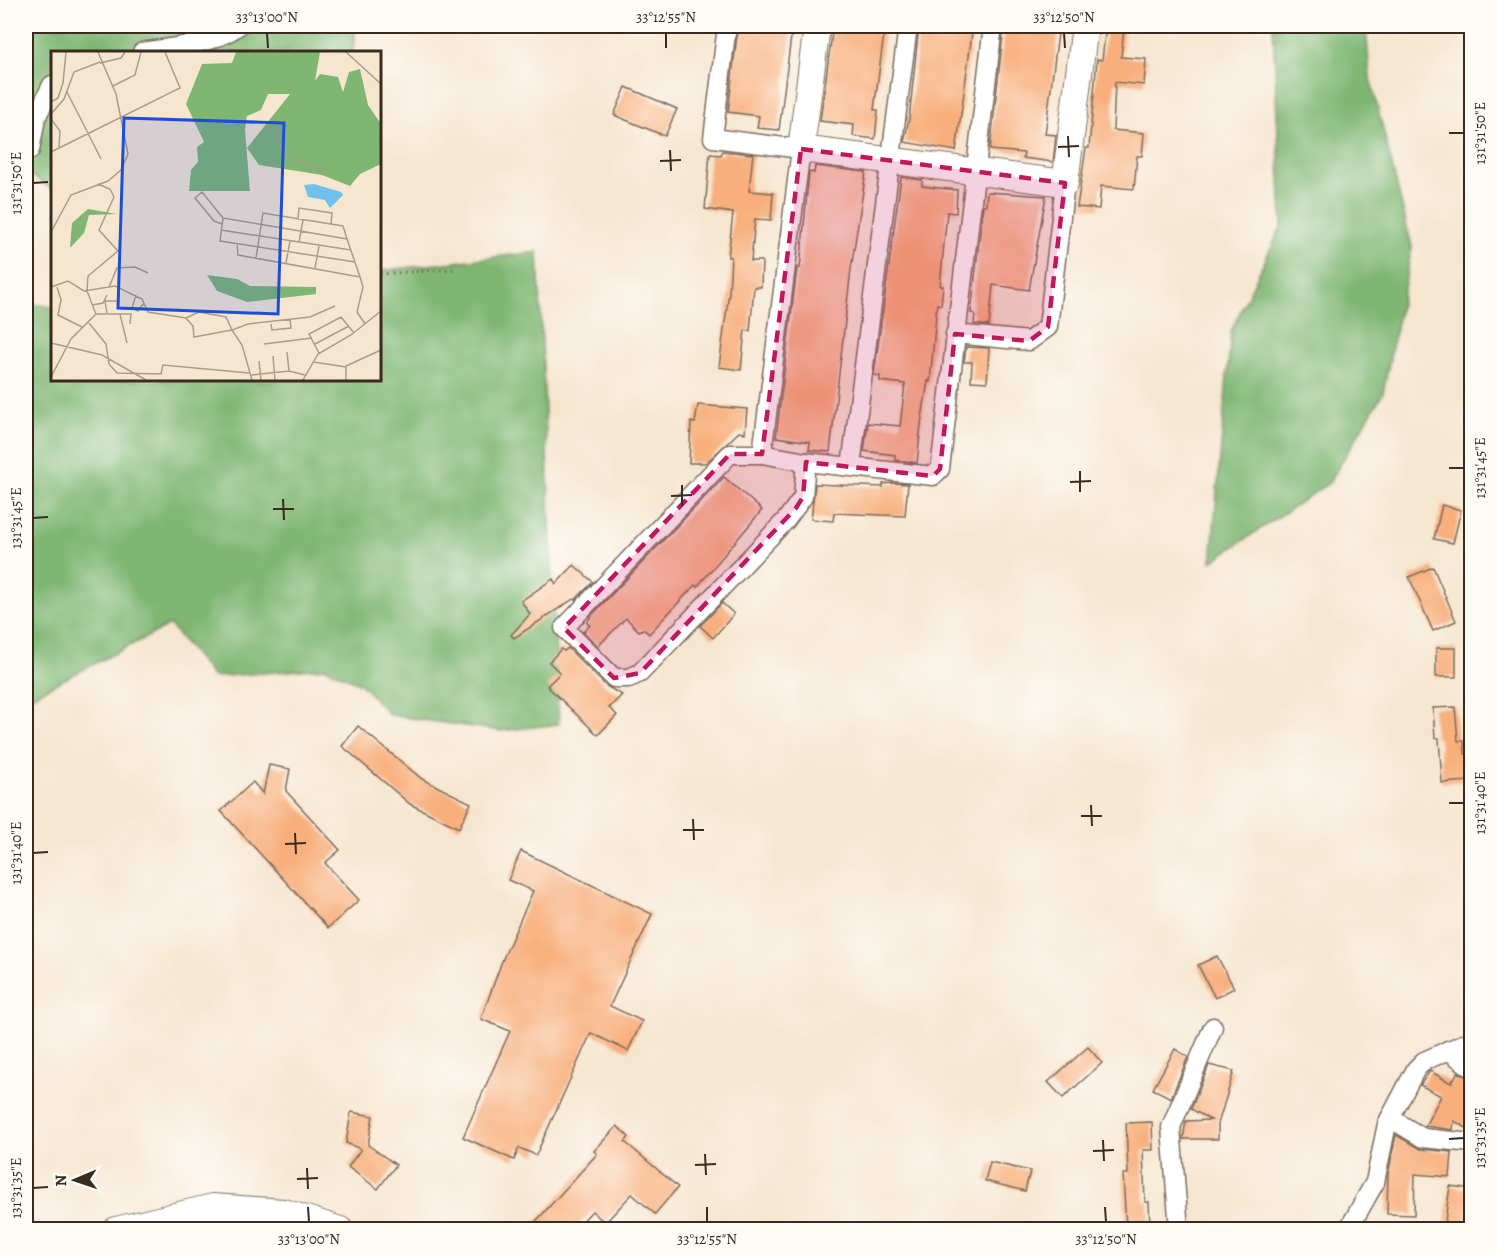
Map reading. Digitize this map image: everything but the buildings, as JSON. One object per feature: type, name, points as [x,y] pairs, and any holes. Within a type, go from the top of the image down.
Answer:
[{"type":"street","points":[[149,51],[191,45],[230,32],[238,26]]},
{"type":"street","points":[[727,26],[713,138],[1065,183]]},
{"type":"street","points":[[762,454],[817,26]]},
{"type":"street","points":[[851,466],[893,162],[908,26]]},
{"type":"street","points":[[806,462],[803,497],[786,520],[640,674],[628,678],[614,678],[564,628],[730,454],[762,454],[806,462],[933,476],[940,468],[993,26]]},
{"type":"street","points":[[956,334],[1029,341],[1048,327],[1085,26]]},
{"type":"street","points":[[30,150],[36,118],[51,87]]},
{"type":"street","points":[[1179,1230],[1171,1127],[1213,1027]]},
{"type":"street","points":[[1348,1230],[1375,1182],[1390,1118],[1416,1069],[1424,1061],[1472,1040]]},
{"type":"street","points":[[1448,1050],[1472,1068]]},
{"type":"street","points":[[1390,1118],[1423,1138],[1472,1143]]},
{"type":"street","points":[[116,1230],[213,1207],[284,1212],[340,1230]]},
{"type":"path","points":[[381,274],[456,269]]},
{"type":"highlighted area","points":[[801,149],[1065,183],[1048,327],[1029,341],[955,334],[940,469],[933,476],[806,462],[803,497],[796,508],[640,673],[614,678],[564,628],[730,454],[762,454]]},
{"type":"green space","points":[[26,26],[356,26],[353,51],[51,51],[51,188],[26,172]]},
{"type":"green space","points":[[1273,26],[1366,26],[1370,77],[1412,247],[1383,393],[1329,483],[1211,562],[1231,331],[1282,225]]},
{"type":"green space","points":[[538,252],[559,724],[500,731],[390,715],[361,684],[326,668],[213,677],[170,625],[26,699],[26,303],[51,307],[51,381],[381,381],[381,271]]}]
